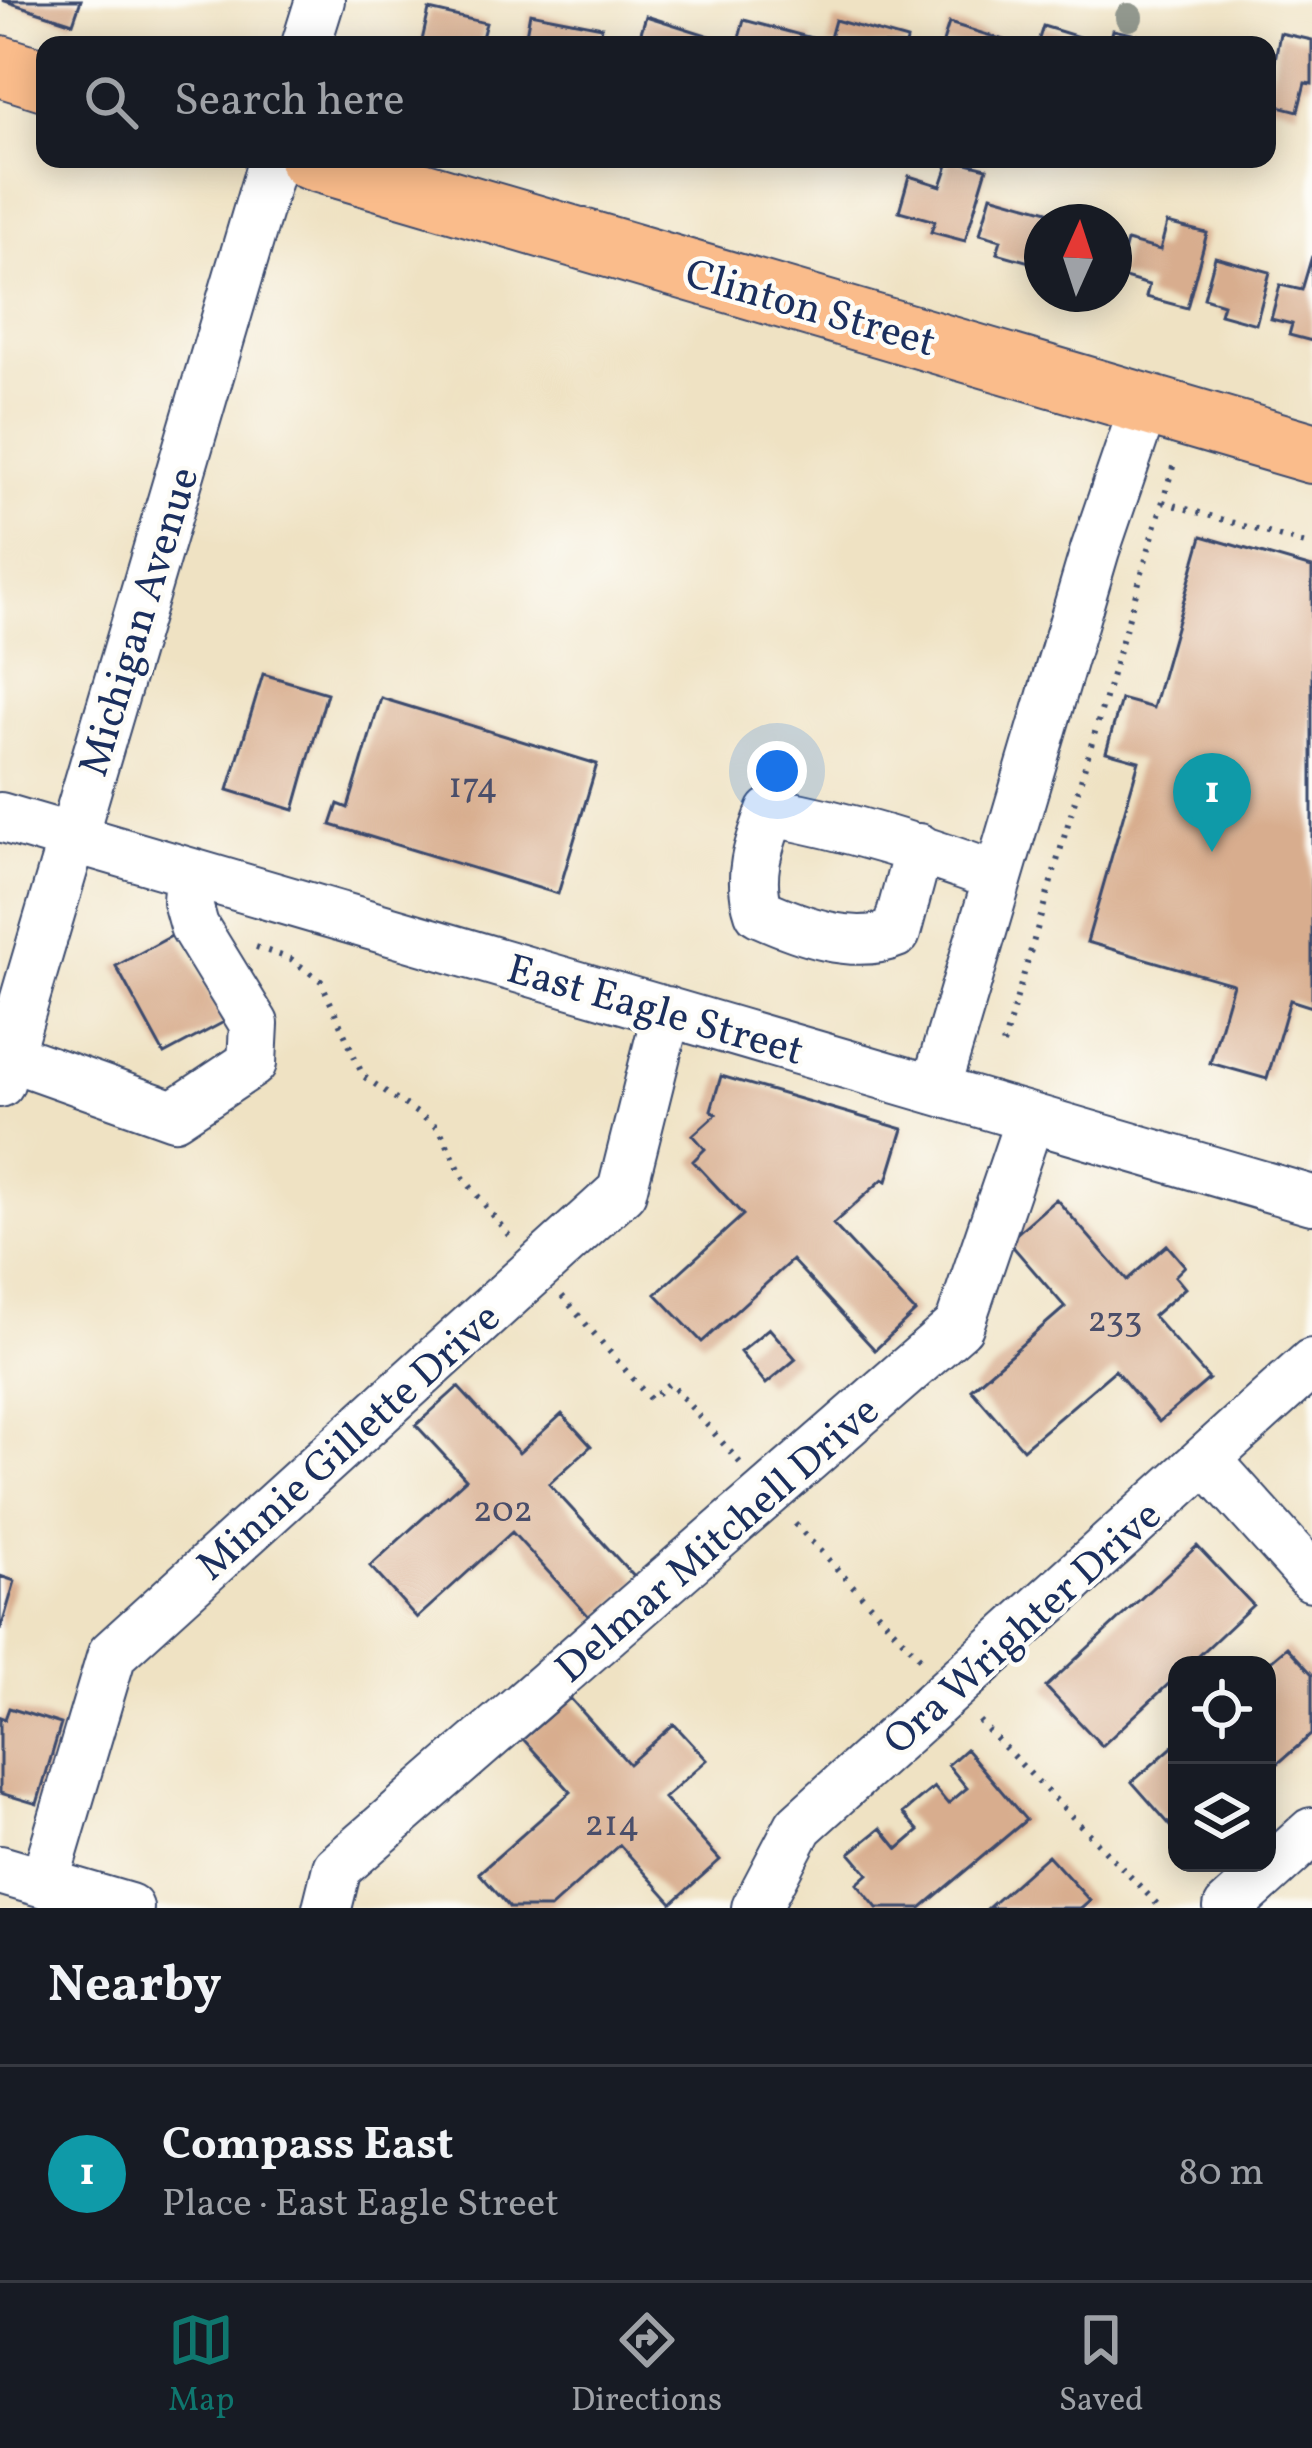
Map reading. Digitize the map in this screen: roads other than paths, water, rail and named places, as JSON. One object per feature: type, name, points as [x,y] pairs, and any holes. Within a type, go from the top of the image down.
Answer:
[{"type":"main road","points":[[0,66],[36,77]]},
{"type":"main road","name":"Clinton Street","points":[[338,168],[1162,425],[1312,453]]},
{"type":"street","points":[[310,36],[320,0]]},
{"type":"street","name":"Michigan Avenue","points":[[4,1070],[270,168]]},
{"type":"street","points":[[935,1090],[998,877],[1162,425]]},
{"type":"street","name":"East Eagle Street","points":[[0,818],[1312,1200]]},
{"type":"street","points":[[919,848],[998,877]]},
{"type":"street","points":[[4,1070],[174,1115],[253,1063],[254,1024],[194,926],[187,901],[189,873]]},
{"type":"street","name":"Minnie Gillette Drive","points":[[22,1876],[112,1654],[622,1191],[667,1011]]},
{"type":"street","name":"Delmar Mitchell Drive","points":[[327,1908],[337,1868],[959,1326],[1030,1118]]},
{"type":"street","name":"Ora Wrighter Drive","points":[[756,1908],[799,1826],[1312,1363]]},
{"type":"street","points":[[1206,1459],[1312,1577]]},
{"type":"street","points":[[1228,1908],[1312,1832]]},
{"type":"street","points":[[22,1876],[129,1908]]},
{"type":"place","name":"Compass East","points":[[1212,852]]}]
